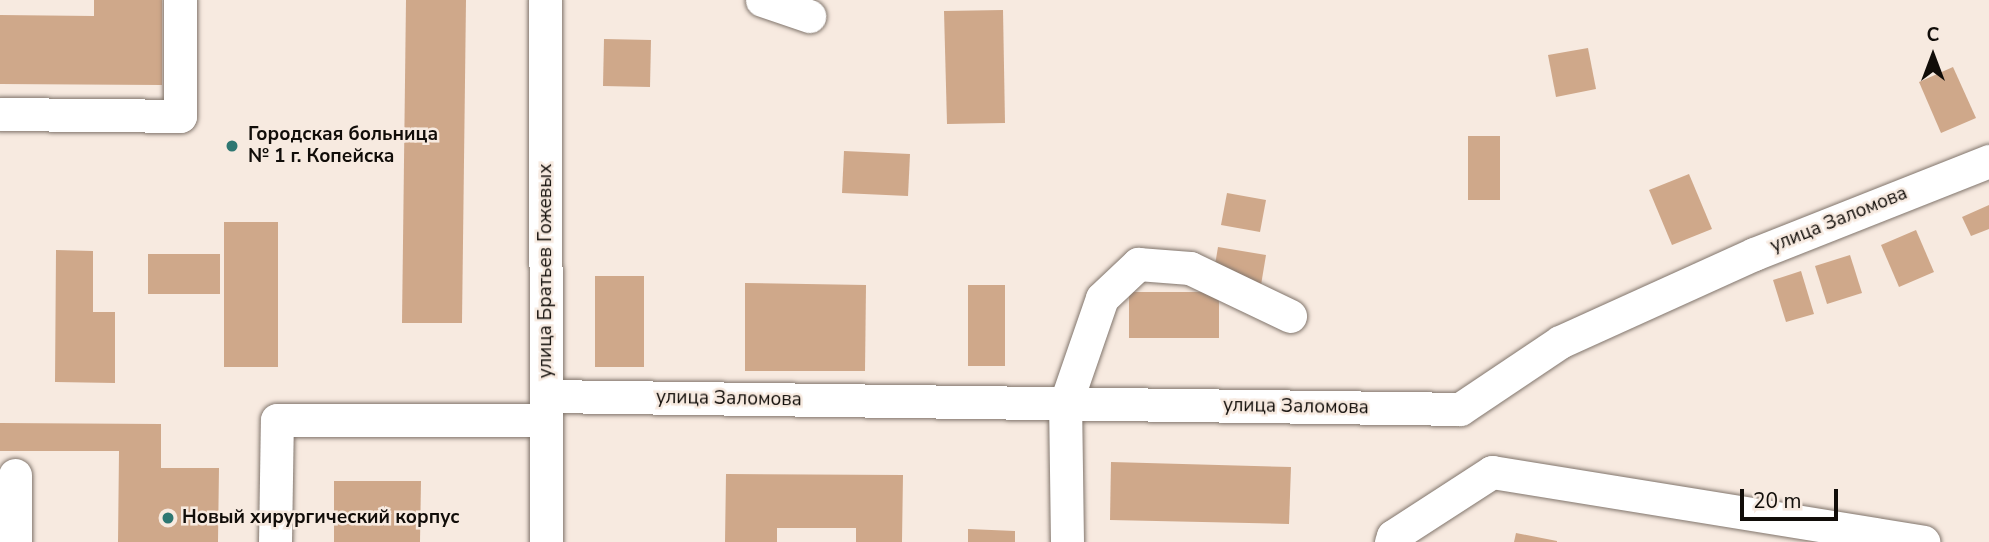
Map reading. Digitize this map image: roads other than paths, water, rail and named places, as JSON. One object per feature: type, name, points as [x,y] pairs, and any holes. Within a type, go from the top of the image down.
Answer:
[{"type":"street","points":[[0,114],[180,116],[180,0]]},
{"type":"street","name":"улица Братьев Гожевых","points":[[545,0],[547,542]]},
{"type":"street","points":[[762,0],[809,16]]},
{"type":"street","name":"улица Заломова","points":[[275,542],[276,420],[546,408],[1065,405],[1460,409],[1560,342],[1754,254],[1989,161]]},
{"type":"street","points":[[1067,542],[1065,405],[1102,298],[1138,264],[1190,268],[1290,316]]},
{"type":"street","points":[[1391,542],[1393,536],[1492,472],[1923,542]]},
{"type":"street","points":[[15,475],[15,542]]},
{"type":"place","name":"Городская больница № 1 г. Копейска","points":[[232,146]]},
{"type":"place","name":"Новый хирургический корпус","points":[[168,518]]}]
